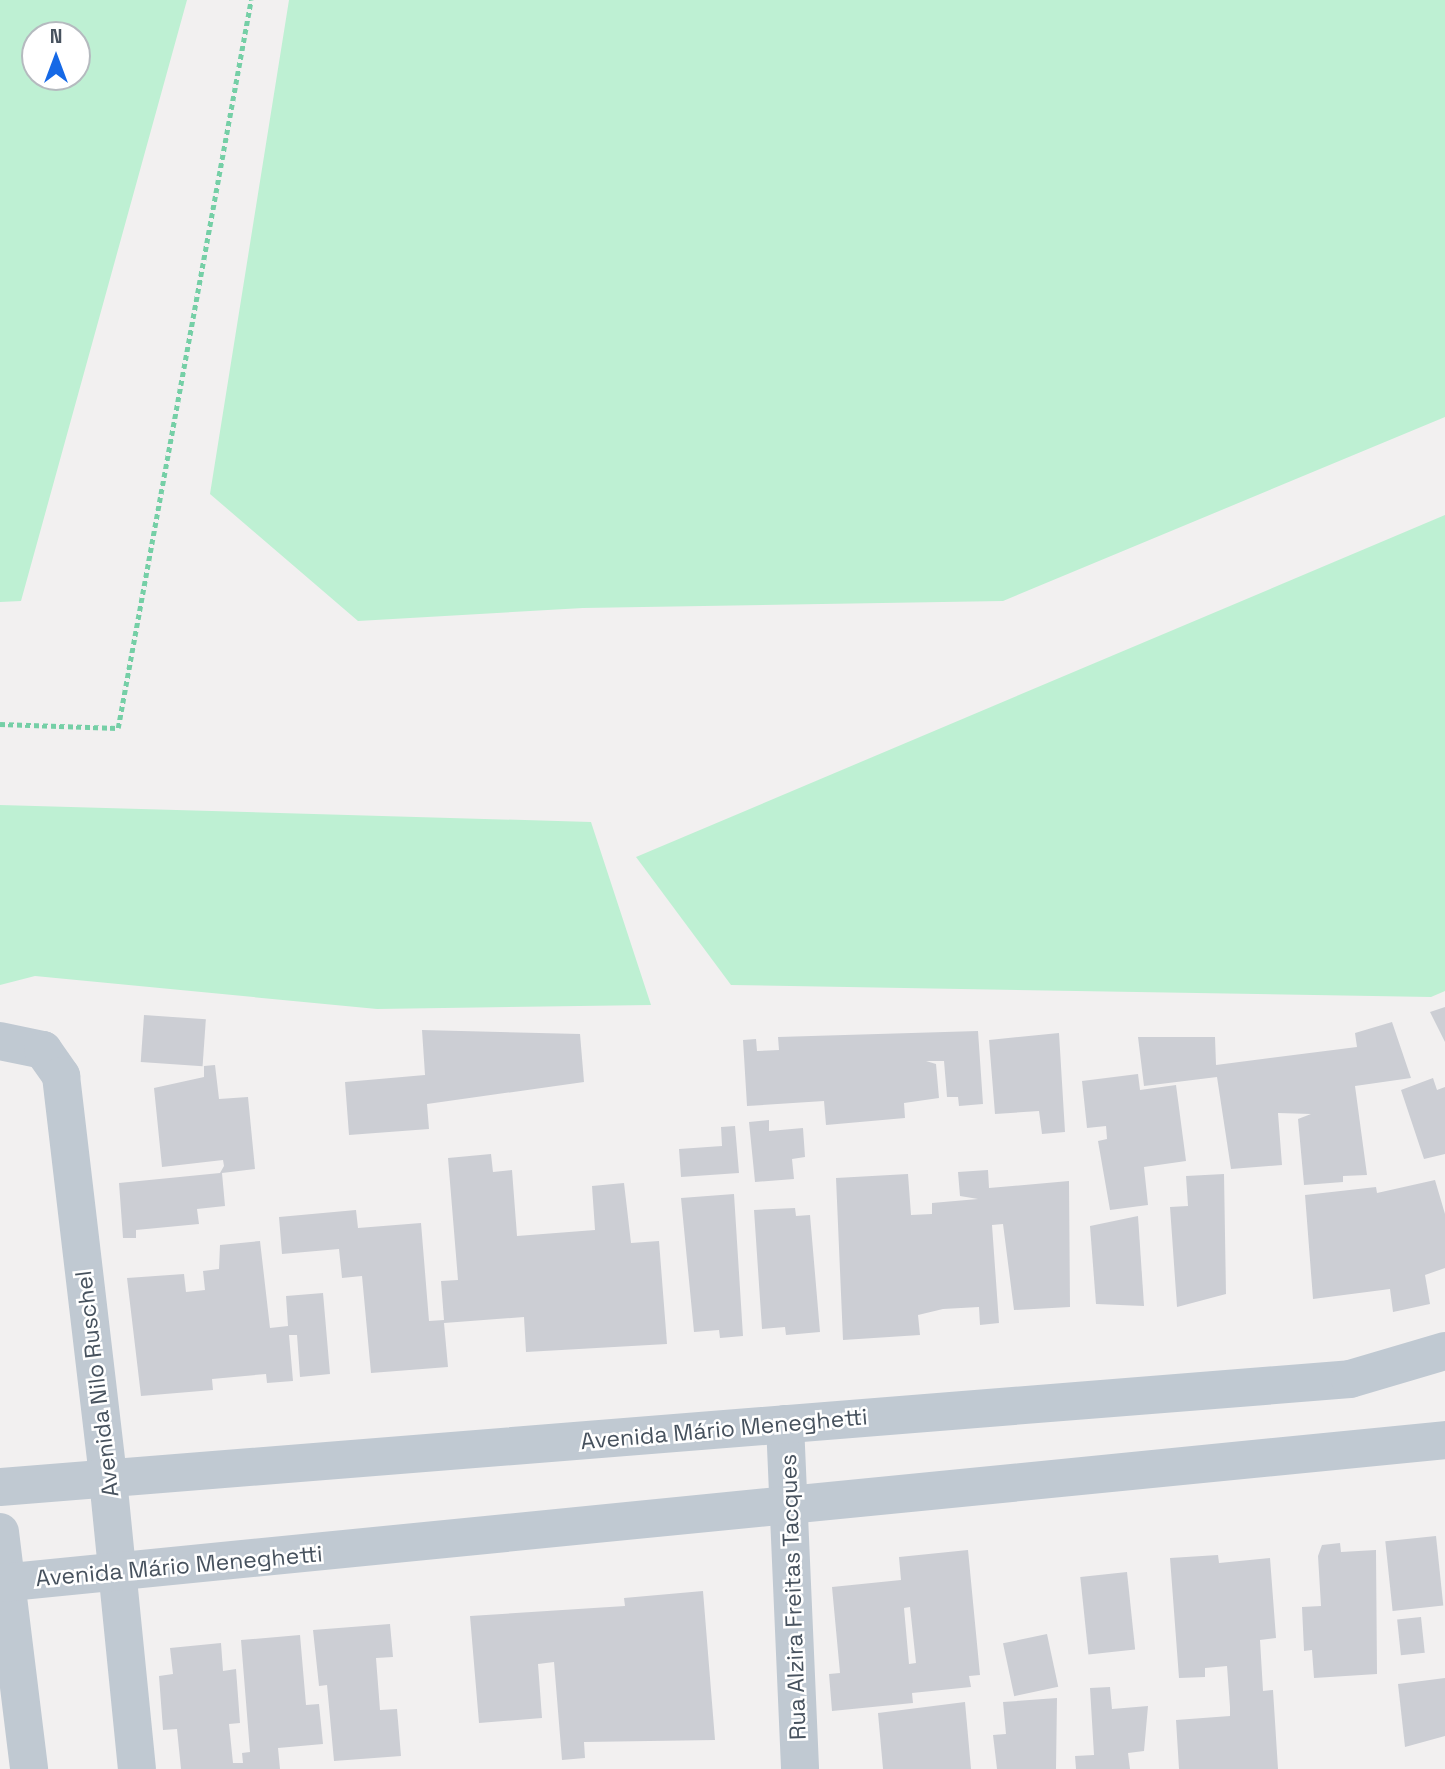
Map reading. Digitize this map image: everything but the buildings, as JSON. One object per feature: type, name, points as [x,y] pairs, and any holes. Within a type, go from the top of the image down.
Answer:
[{"type":"street","name":"Avenida Nilo Ruschel","points":[[0,1041],[43,1050],[61,1076],[108,1479],[137,1769]]},
{"type":"street","name":"Avenida Mário Meneghetti","points":[[0,1487],[1350,1379],[1445,1351]]},
{"type":"street","name":"Rua Alzira Freitas Tacques","points":[[785,1424],[792,1508],[800,1769]]},
{"type":"street","name":"Avenida Mário Meneghetti","points":[[3,1582],[792,1508],[1445,1440]]},
{"type":"street","points":[[0,1532],[3,1582],[29,1769]]},
{"type":"path","points":[[0,724],[118,729],[251,0]]},
{"type":"green space","points":[[0,0],[187,0],[21,601],[0,602]]},
{"type":"green space","points":[[289,0],[1445,0],[1445,417],[1003,601],[583,608],[358,621],[210,494]]},
{"type":"green space","points":[[1445,515],[1445,991],[1431,997],[731,985],[636,857]]},
{"type":"green space","points":[[0,805],[591,822],[651,1005],[377,1009],[35,976],[0,985]]}]
